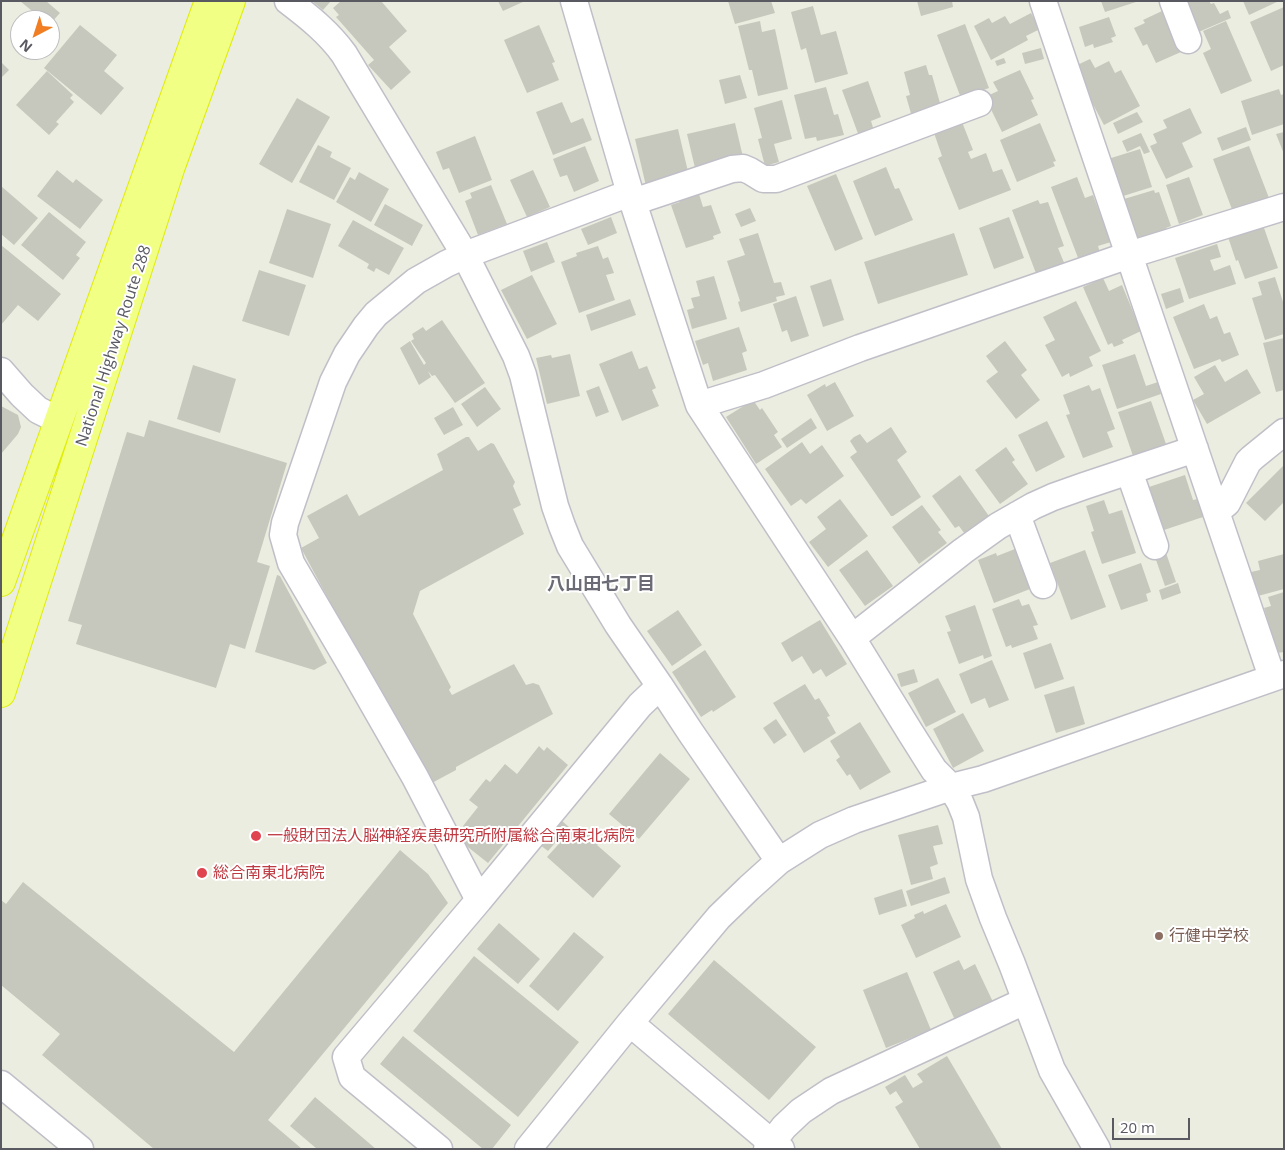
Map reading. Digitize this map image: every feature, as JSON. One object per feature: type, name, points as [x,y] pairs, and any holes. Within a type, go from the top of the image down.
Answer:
[{"type":"highway","name":"National Highway Route 288","points":[[1,582],[208,1]]},
{"type":"highway","name":"National Highway Route 288","points":[[1,693],[172,166],[232,1]]},
{"type":"street","points":[[288,1],[312,20],[334,41],[344,54],[465,255],[516,356],[523,375],[555,506],[570,546],[618,625],[779,861]]},
{"type":"street","points":[[574,1],[632,198],[699,405],[852,638],[934,770],[951,787],[966,817],[979,879],[1052,1070],[1097,1149]]},
{"type":"street","points":[[528,1149],[719,917],[779,861],[820,835],[854,820],[951,787],[983,779],[1278,676],[1216,512],[1043,1]]},
{"type":"street","points":[[1173,1],[1188,40]]},
{"type":"street","points":[[479,900],[415,777],[291,563],[283,535],[285,523],[327,397],[340,366],[376,314],[416,281],[465,255],[632,198],[732,169],[743,168],[763,179],[776,179],[979,103]]},
{"type":"street","points":[[699,405],[764,384],[860,348],[1129,255],[1284,207]]},
{"type":"street","points":[[1,371],[38,410],[58,420]]},
{"type":"street","points":[[1216,512],[1227,503],[1248,462],[1284,432]]},
{"type":"street","points":[[852,638],[963,551],[1017,515],[1053,497],[1195,449]]},
{"type":"street","points":[[1129,471],[1155,546]]},
{"type":"street","points":[[1017,515],[1043,585]]},
{"type":"street","points":[[439,1149],[352,1077],[346,1057],[640,705],[660,686]]},
{"type":"street","points":[[630,1023],[773,1147],[784,1127],[801,1111],[832,1091],[1025,1001]]},
{"type":"street","points":[[1,1084],[69,1145]]},
{"type":"building","points":[[20,1],[46,1],[56,10],[31,10]]},
{"type":"building","points":[[312,1],[331,1],[323,10]]},
{"type":"building","points":[[341,1],[381,1],[407,31],[389,47],[411,72],[391,90],[368,65],[374,60],[336,17],[339,15],[333,8]]},
{"type":"building","points":[[498,1],[525,1],[503,11]]},
{"type":"building","points":[[728,1],[771,1],[775,13],[735,24]]},
{"type":"building","points":[[917,1],[952,1],[953,7],[921,16]]},
{"type":"building","points":[[1101,1],[1136,1],[1136,2],[1105,12]]},
{"type":"building","points":[[1180,1],[1209,1],[1211,4],[1214,3],[1220,14],[1228,10],[1231,18],[1194,34]]},
{"type":"building","points":[[1243,1],[1279,1],[1249,15]]},
{"type":"building","points":[[813,6],[821,35],[836,31],[848,74],[815,83],[806,48],[801,50],[791,12]]},
{"type":"building","points":[[1284,7],[1284,65],[1271,71],[1250,22]]},
{"type":"building","points":[[1162,11],[1181,52],[1156,63],[1147,44],[1143,46],[1134,28],[1145,23],[1143,20]]},
{"type":"building","points":[[1031,13],[1040,29],[1026,36],[1028,40],[991,60],[974,26],[989,18],[992,23],[1005,16],[1010,24]]},
{"type":"building","points":[[1109,17],[1116,36],[1111,38],[1113,42],[1094,48],[1093,44],[1085,47],[1079,27]]},
{"type":"building","points":[[760,21],[762,32],[775,29],[788,89],[758,96],[752,70],[749,70],[738,26]]},
{"type":"building","points":[[1226,21],[1252,81],[1221,94],[1203,53],[1211,49],[1203,31]]},
{"type":"building","points":[[965,24],[989,88],[961,98],[937,35]]},
{"type":"building","points":[[80,25],[117,55],[104,71],[124,88],[101,115],[44,68],[51,60],[60,60],[60,49]]},
{"type":"building","points":[[539,25],[555,62],[552,63],[559,80],[527,93],[504,40]]},
{"type":"building","points":[[1041,48],[1044,59],[1025,64],[1022,53]]},
{"type":"building","points":[[1004,58],[1006,63],[997,66],[995,61]]},
{"type":"building","points":[[1090,59],[1095,68],[1109,61],[1115,73],[1121,70],[1140,106],[1104,125],[1073,67]]},
{"type":"building","points":[[1,62],[9,70],[1,78]]},
{"type":"building","points":[[926,65],[929,75],[932,75],[942,110],[912,117],[906,96],[910,95],[904,72]]},
{"type":"building","points":[[1020,70],[1034,99],[1031,100],[1038,115],[1002,132],[985,97],[998,91],[993,82]]},
{"type":"building","points":[[47,71],[73,95],[70,98],[74,102],[56,122],[59,124],[49,135],[16,105]]},
{"type":"building","points":[[740,75],[747,98],[725,104],[719,80]]},
{"type":"building","points":[[868,81],[881,117],[871,121],[875,134],[860,139],[842,90]]},
{"type":"building","points":[[826,87],[834,115],[838,114],[844,135],[817,141],[816,137],[805,139],[794,95]]},
{"type":"building","points":[[1279,89],[1281,95],[1284,94],[1284,124],[1252,135],[1241,101]]},
{"type":"building","points":[[297,98],[330,117],[292,183],[259,164]]},
{"type":"building","points":[[782,100],[792,139],[774,144],[779,162],[765,166],[758,139],[762,138],[754,108]]},
{"type":"building","points":[[562,102],[571,123],[583,118],[592,140],[553,155],[536,112]]},
{"type":"building","points":[[1190,108],[1202,133],[1182,143],[1193,167],[1166,179],[1150,146],[1157,143],[1153,134],[1167,128],[1163,120]]},
{"type":"building","points":[[1137,112],[1143,122],[1118,134],[1113,123]]},
{"type":"building","points":[[962,122],[973,150],[968,152],[971,159],[986,153],[993,172],[1002,169],[1011,190],[959,210],[938,158],[942,156],[934,133]]},
{"type":"building","points":[[735,123],[743,157],[695,168],[687,134]]},
{"type":"building","points":[[1040,123],[1056,161],[1053,162],[1055,166],[1017,182],[1000,140]]},
{"type":"building","points":[[1246,127],[1251,140],[1222,151],[1217,138]]},
{"type":"building","points":[[678,129],[689,176],[646,186],[635,139]]},
{"type":"building","points":[[1284,132],[1284,154],[1276,134]]},
{"type":"building","points":[[1141,133],[1150,152],[1144,154],[1140,146],[1127,152],[1122,141]]},
{"type":"building","points":[[475,136],[492,180],[459,193],[449,168],[443,170],[436,152]]},
{"type":"building","points":[[318,145],[332,152],[330,157],[351,168],[334,200],[299,182]]},
{"type":"building","points":[[585,146],[599,181],[574,192],[567,175],[560,177],[553,159]]},
{"type":"building","points":[[1249,146],[1269,198],[1233,212],[1213,159]]},
{"type":"building","points":[[1140,149],[1152,187],[1120,197],[1108,159]]},
{"type":"building","points":[[886,167],[895,189],[899,188],[913,220],[875,236],[853,181]]},
{"type":"building","points":[[57,170],[73,183],[76,179],[103,200],[80,229],[37,196]]},
{"type":"building","points":[[533,170],[550,207],[527,217],[510,180]]},
{"type":"building","points":[[359,172],[389,189],[371,222],[336,202],[350,177],[355,180]]},
{"type":"building","points":[[836,174],[863,239],[835,251],[807,186]]},
{"type":"building","points":[[1077,177],[1085,198],[1093,195],[1111,242],[1098,246],[1101,256],[1080,263],[1051,187]]},
{"type":"building","points":[[1189,177],[1203,215],[1179,224],[1166,185]]},
{"type":"building","points":[[491,185],[507,224],[478,235],[465,201],[472,198],[470,193]]},
{"type":"building","points":[[1,186],[38,218],[14,245],[1,234]]},
{"type":"building","points":[[1154,190],[1155,193],[1159,192],[1171,226],[1166,228],[1168,237],[1137,241],[1124,199]]},
{"type":"building","points":[[699,194],[703,207],[711,205],[721,233],[713,236],[714,239],[686,248],[671,205],[680,202],[679,200]]},
{"type":"building","points":[[1038,200],[1040,204],[1048,202],[1064,246],[1058,248],[1065,265],[1037,276],[1012,210]]},
{"type":"building","points":[[385,204],[423,225],[412,246],[374,225]]},
{"type":"building","points":[[750,208],[756,221],[741,227],[735,214]]},
{"type":"building","points":[[287,209],[331,224],[313,278],[269,263]]},
{"type":"building","points":[[49,212],[86,242],[76,255],[80,258],[63,280],[21,245]]},
{"type":"building","points":[[611,217],[617,233],[588,245],[581,229]]},
{"type":"building","points":[[1009,217],[1024,258],[994,269],[979,228]]},
{"type":"building","points":[[353,220],[404,248],[389,275],[376,268],[374,272],[367,268],[369,264],[338,246]]},
{"type":"building","points":[[1263,225],[1278,268],[1245,279],[1238,260],[1236,261],[1228,237]]},
{"type":"building","points":[[758,233],[774,283],[781,282],[785,295],[776,297],[777,301],[741,312],[738,302],[740,301],[727,261],[745,255],[739,239]]},
{"type":"building","points":[[954,233],[968,275],[878,304],[864,262]]},
{"type":"building","points":[[547,242],[555,262],[531,272],[523,251]]},
{"type":"building","points":[[1217,244],[1221,257],[1210,260],[1214,271],[1230,265],[1236,284],[1189,299],[1175,258]]},
{"type":"building","points":[[1,245],[61,294],[38,321],[18,305],[1,325]]},
{"type":"building","points":[[598,246],[603,259],[608,257],[614,273],[606,275],[615,300],[579,313],[561,262],[577,256],[576,253]]},
{"type":"building","points":[[259,270],[306,285],[289,336],[242,321]]},
{"type":"building","points":[[532,275],[557,324],[527,339],[501,290]]},
{"type":"building","points":[[714,276],[727,319],[692,329],[687,310],[694,308],[691,298],[700,296],[696,281]]},
{"type":"building","points":[[1275,277],[1284,305],[1284,334],[1265,340],[1252,298],[1262,295],[1258,282]]},
{"type":"building","points":[[1103,278],[1109,291],[1122,285],[1141,331],[1122,340],[1124,343],[1114,347],[1112,343],[1108,345],[1083,287]]},
{"type":"building","points":[[831,279],[844,320],[823,327],[810,286]]},
{"type":"building","points":[[1180,288],[1184,302],[1166,309],[1161,294]]},
{"type":"building","points":[[796,296],[809,336],[791,342],[787,330],[782,332],[773,304]]},
{"type":"building","points":[[630,299],[636,315],[591,331],[586,315]]},
{"type":"building","points":[[1076,301],[1101,351],[1089,357],[1093,366],[1070,377],[1069,373],[1062,377],[1045,345],[1055,340],[1043,317]]},
{"type":"building","points":[[1204,304],[1210,319],[1217,316],[1224,334],[1230,332],[1239,355],[1222,362],[1220,359],[1194,369],[1173,317]]},
{"type":"building","points":[[442,320],[485,383],[455,403],[435,375],[432,376],[428,371],[431,377],[419,385],[400,348],[410,341],[424,365],[426,363],[411,341],[414,339],[412,334],[423,327],[426,331]]},
{"type":"building","points":[[739,327],[747,351],[742,353],[747,370],[713,381],[708,363],[703,365],[695,341]]},
{"type":"building","points":[[1284,338],[1284,390],[1276,392],[1263,343]]},
{"type":"building","points":[[1005,341],[1027,370],[1021,375],[1040,400],[1016,419],[986,381],[998,372],[986,356]]},
{"type":"building","points":[[632,351],[639,369],[647,366],[656,388],[652,390],[659,406],[622,421],[599,364]]},
{"type":"building","points":[[570,354],[580,396],[547,404],[536,358],[551,355],[552,358]]},
{"type":"building","points":[[1135,354],[1146,386],[1158,382],[1161,394],[1117,409],[1102,365]]},
{"type":"building","points":[[193,365],[236,379],[220,433],[177,419]]},
{"type":"building","points":[[1215,365],[1225,382],[1247,369],[1261,393],[1207,424],[1193,400],[1204,394],[1194,377]]},
{"type":"building","points":[[835,382],[854,416],[827,431],[807,395],[825,384],[826,387]]},
{"type":"building","points":[[1089,385],[1092,391],[1100,388],[1115,429],[1107,432],[1113,447],[1083,458],[1066,415],[1070,414],[1063,395]]},
{"type":"building","points":[[599,386],[609,412],[596,417],[586,391]]},
{"type":"building","points":[[485,387],[501,409],[477,427],[461,404]]},
{"type":"building","points":[[753,400],[760,410],[762,408],[778,432],[774,435],[782,447],[756,464],[726,417]]},
{"type":"building","points":[[1151,401],[1166,444],[1133,456],[1118,412]]},
{"type":"building","points":[[1,406],[18,415],[21,427],[18,434],[1,454]]},
{"type":"building","points":[[453,407],[463,425],[444,435],[434,418]]},
{"type":"building","points":[[811,418],[817,428],[787,448],[781,439]]},
{"type":"building","points":[[149,420],[287,463],[257,562],[270,566],[245,649],[230,644],[216,688],[76,644],[82,625],[68,621],[127,432],[144,437]]},
{"type":"building","points":[[1047,421],[1065,457],[1036,472],[1018,435]]},
{"type":"building","points":[[891,427],[907,452],[897,460],[921,497],[893,516],[891,516],[850,457],[857,452],[850,441],[854,437],[860,434],[867,443]]},
{"type":"building","points":[[469,437],[478,451],[491,443],[494,444],[515,482],[513,486],[521,505],[513,509],[524,534],[420,591],[413,614],[451,687],[449,690],[452,695],[514,664],[526,685],[533,683],[539,685],[553,714],[456,767],[456,770],[430,784],[427,783],[301,548],[319,538],[307,516],[347,494],[359,516],[443,470],[437,454]]},
{"type":"building","points":[[802,442],[810,454],[822,445],[844,476],[806,504],[801,499],[791,506],[765,469]]},
{"type":"building","points":[[1006,447],[1015,460],[1012,462],[1028,484],[1000,504],[975,470]]},
{"type":"building","points":[[1284,465],[1284,502],[1265,521],[1246,503]]},
{"type":"building","points":[[960,475],[991,519],[967,537],[959,526],[955,528],[932,496]]},
{"type":"building","points":[[1185,475],[1193,500],[1198,499],[1203,517],[1161,531],[1146,488]]},
{"type":"building","points":[[840,499],[868,536],[828,567],[809,542],[826,529],[817,517]]},
{"type":"building","points":[[1104,500],[1109,514],[1122,510],[1136,553],[1102,564],[1091,532],[1094,531],[1086,506]]},
{"type":"building","points":[[922,505],[941,530],[938,532],[947,543],[919,564],[892,527]]},
{"type":"building","points":[[1015,549],[1030,589],[994,603],[978,560],[996,553],[997,556]]},
{"type":"building","points":[[867,550],[893,586],[865,606],[839,570]]},
{"type":"building","points":[[1085,550],[1106,607],[1071,620],[1050,563]]},
{"type":"building","points":[[1165,550],[1176,582],[1165,586],[1154,554]]},
{"type":"building","points":[[1284,554],[1284,589],[1258,596],[1251,572],[1260,570],[1258,561]]},
{"type":"building","points":[[1141,563],[1151,592],[1146,594],[1148,601],[1121,610],[1108,575]]},
{"type":"building","points":[[277,575],[280,576],[327,663],[314,670],[255,652]]},
{"type":"building","points":[[1178,583],[1181,593],[1162,600],[1159,590]]},
{"type":"building","points":[[1284,592],[1284,652],[1277,653],[1264,608],[1271,606],[1268,597]]},
{"type":"building","points":[[1019,599],[1022,606],[1029,604],[1038,625],[1033,626],[1038,639],[1012,648],[1011,645],[1006,647],[992,609]]},
{"type":"building","points":[[975,605],[992,656],[984,659],[983,655],[959,664],[947,632],[951,631],[945,616]]},
{"type":"building","points":[[678,610],[702,645],[672,666],[647,631]]},
{"type":"building","points":[[820,620],[847,664],[826,677],[821,669],[813,674],[802,656],[792,662],[781,643]]},
{"type":"building","points":[[1051,643],[1064,679],[1035,689],[1023,653]]},
{"type":"building","points":[[705,650],[736,697],[713,712],[712,710],[701,717],[672,672]]},
{"type":"building","points":[[992,660],[1009,700],[989,708],[985,698],[971,704],[959,674]]},
{"type":"building","points":[[914,669],[918,682],[901,687],[897,674]]},
{"type":"building","points":[[938,678],[956,712],[926,727],[908,693]]},
{"type":"building","points":[[805,684],[815,700],[819,698],[830,716],[827,717],[836,733],[804,753],[773,703]]},
{"type":"building","points":[[1074,686],[1085,724],[1056,733],[1044,695]]},
{"type":"building","points":[[963,713],[984,751],[953,768],[933,729]]},
{"type":"building","points":[[776,719],[787,735],[774,744],[763,728]]},
{"type":"building","points":[[860,722],[891,772],[860,790],[850,774],[847,776],[836,760],[840,757],[830,741]]},
{"type":"building","points":[[539,746],[544,751],[547,747],[568,765],[488,863],[459,840],[467,830],[463,826],[478,807],[469,800],[486,779],[490,782],[505,764],[517,774]]},
{"type":"building","points":[[660,753],[690,779],[639,839],[609,814]]},
{"type":"building","points":[[562,821],[569,827],[548,851],[540,845]]},
{"type":"building","points":[[938,825],[943,844],[933,846],[938,864],[930,867],[933,879],[911,885],[898,835]]},
{"type":"building","points":[[574,827],[583,835],[588,829],[601,841],[597,845],[621,866],[593,898],[547,857]]},
{"type":"building","points":[[400,850],[428,874],[448,903],[268,1120],[302,1149],[154,1149],[42,1055],[60,1034],[1,985],[1,900],[6,904],[23,882],[234,1052]]},
{"type":"building","points":[[945,877],[950,893],[911,906],[906,891]]},
{"type":"building","points":[[902,889],[907,906],[879,915],[874,898]]},
{"type":"building","points":[[946,904],[961,937],[916,958],[901,925],[915,918],[914,915],[923,911],[924,914]]},
{"type":"building","points":[[499,923],[540,959],[518,984],[477,949]]},
{"type":"building","points":[[574,932],[604,957],[558,1011],[529,986]]},
{"type":"building","points":[[474,956],[579,1042],[518,1117],[413,1031]]},
{"type":"building","points":[[714,960],[816,1047],[769,1100],[668,1014]]},
{"type":"building","points":[[959,960],[964,970],[975,964],[993,1002],[955,1020],[933,972]]},
{"type":"building","points":[[907,972],[931,1030],[886,1048],[863,990]]},
{"type":"building","points":[[403,1036],[511,1125],[492,1149],[483,1149],[380,1064]]},
{"type":"building","points":[[947,1056],[1002,1149],[920,1149],[895,1107],[903,1102],[896,1091],[890,1095],[885,1087],[905,1075],[913,1088],[923,1082],[917,1074]]},
{"type":"building","points":[[315,1097],[376,1149],[317,1149],[290,1126]]},
{"type":"place","name":"一般財団法人脳神経疾患研究所附属総合南東北病院","points":[[256,836]]},
{"type":"place","name":"総合南東北病院","points":[[202,873]]},
{"type":"place","name":"行健中学校","points":[[1159,936]]},
{"type":"district","name":"八山田七丁目","points":[[601,585]]}]
